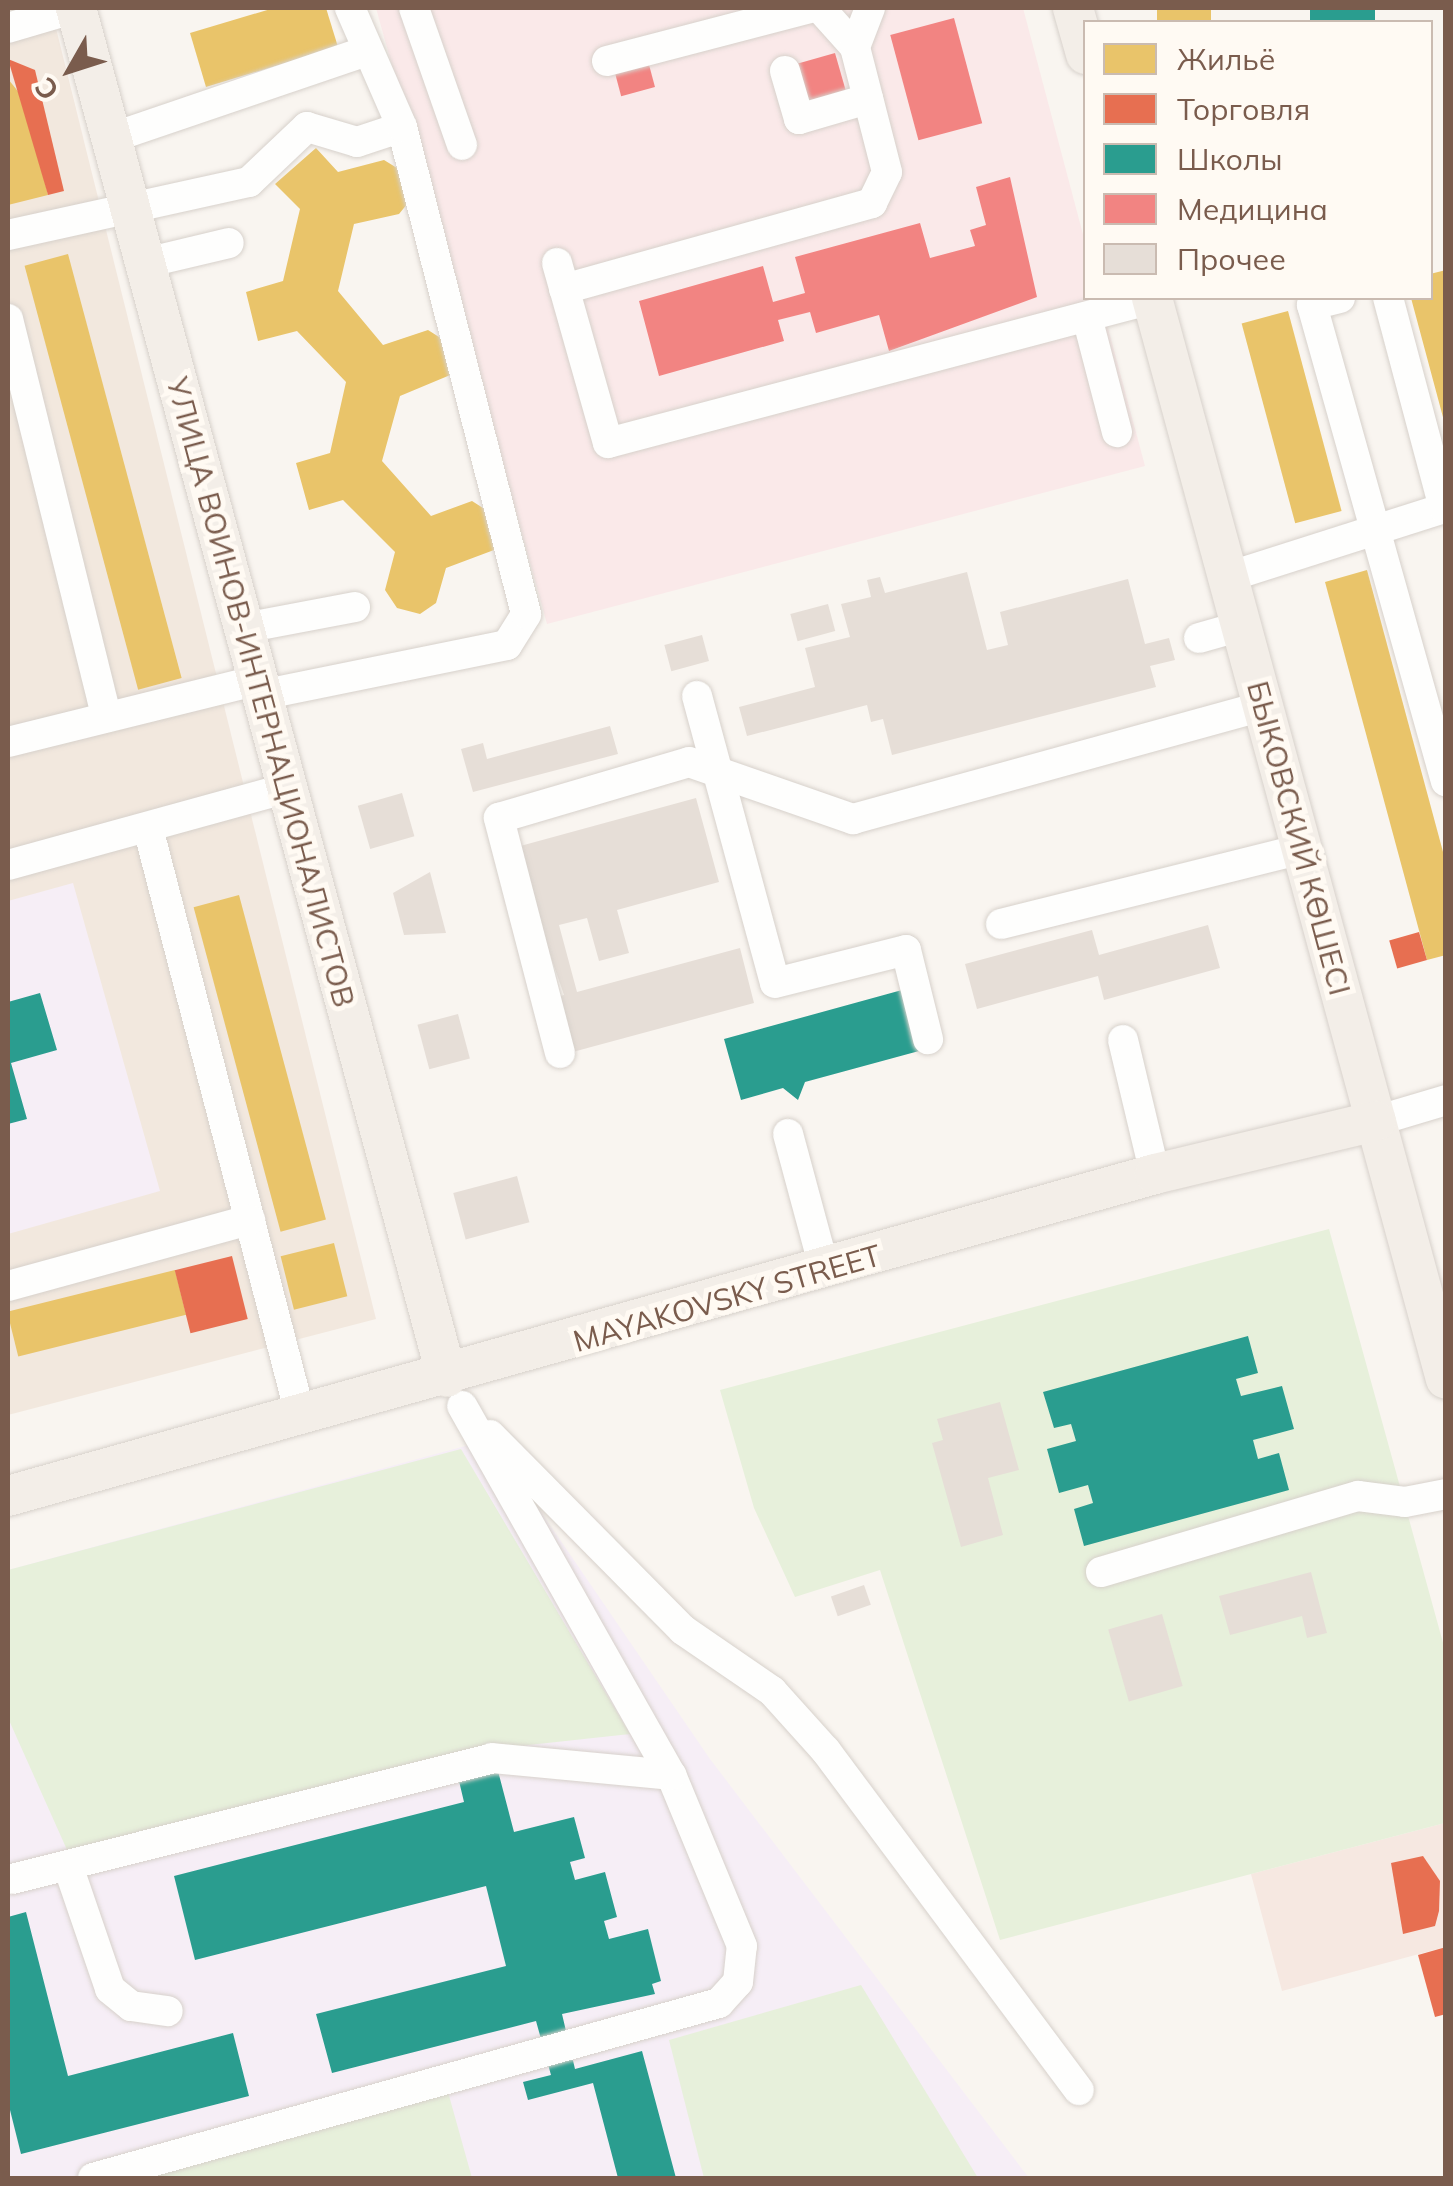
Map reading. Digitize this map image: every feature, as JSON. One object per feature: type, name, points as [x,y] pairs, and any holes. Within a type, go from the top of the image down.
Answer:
[{"type":"main road","name":"УЛИЦА ВОИНОВ-ИНТЕРНАЦИОНАЛИСТОВ","points":[[76,8],[455,1392]]},
{"type":"main road","points":[[1073,8],[1083,43]]},
{"type":"main road","name":"БЫКОВСКИЙ КӨШЕСІ","points":[[1153,300],[1446,1379]]},
{"type":"main road","name":"MAYAKOVSKY STREET","points":[[8,1496],[301,1418],[455,1392],[825,1271],[1155,1174],[1376,1121]]},
{"type":"street","points":[[8,28],[76,8]]},
{"type":"street","points":[[8,742],[105,712],[507,645],[523,627],[474,382],[402,127],[350,8]]},
{"type":"street","points":[[414,8],[462,145]]},
{"type":"street","points":[[607,62],[810,8]]},
{"type":"street","points":[[820,8],[855,47],[887,172],[872,202],[561,276],[608,442],[1145,300]]},
{"type":"street","points":[[855,47],[870,8]]},
{"type":"street","points":[[111,138],[366,51]]},
{"type":"street","points":[[785,70],[799,119],[868,99]]},
{"type":"street","points":[[8,235],[249,182],[307,128],[357,142],[402,127]]},
{"type":"street","points":[[145,263],[229,243]]},
{"type":"street","points":[[1333,300],[1312,306],[1446,782]]},
{"type":"street","points":[[1228,577],[1445,510],[1389,300]]},
{"type":"street","points":[[1087,316],[1118,432]]},
{"type":"street","points":[[8,320],[105,712]]},
{"type":"street","points":[[244,628],[356,607]]},
{"type":"street","points":[[1199,638],[1242,626]]},
{"type":"street","points":[[697,696],[775,983],[906,950],[928,1038]]},
{"type":"street","points":[[560,1052],[499,818],[689,762],[853,819],[1263,706]]},
{"type":"street","points":[[8,864],[288,788]]},
{"type":"street","points":[[148,828],[301,1418]]},
{"type":"street","points":[[1000,924],[1302,849]]},
{"type":"street","points":[[1123,1040],[1155,1174]]},
{"type":"street","name":"MAYAKOVSKY STREET","points":[[1376,1121],[1446,1100]]},
{"type":"street","points":[[788,1134],[825,1271]]},
{"type":"street","points":[[8,1286],[250,1220]]},
{"type":"street","points":[[93,2178],[720,2003],[738,1982],[742,1946],[671,1776],[455,1392]]},
{"type":"street","points":[[455,1392],[683,1630],[783,1703],[1079,2090]]},
{"type":"street","points":[[1101,1572],[1358,1496],[1405,1502],[1446,1494]]},
{"type":"street","points":[[9,1880],[492,1758],[671,1776]]},
{"type":"street","points":[[68,1866],[110,1990],[131,2006],[168,2011]]},
{"type":"shaded area","points":[[8,8],[51,8],[376,1319],[8,1415]]},
{"type":"shaded area","points":[[376,8],[1023,8],[1083,234],[1083,300],[1101,300],[1145,466],[547,624]]},
{"type":"shaded area","points":[[73,883],[160,1191],[8,1234],[8,901]]},
{"type":"shaded area","points":[[491,1439],[710,1759],[1029,2178],[8,2178],[8,1570]]},
{"type":"shaded area","points":[[1445,1823],[1445,1947],[1282,1991],[1251,1874]]},
{"type":"green space","points":[[1329,1229],[1445,1650],[1445,1823],[1000,1940],[880,1570],[795,1597],[754,1508],[720,1390]]},
{"type":"green space","points":[[461,1449],[630,1734],[493,1749],[72,1861],[8,1718],[8,1570]]},
{"type":"green space","points":[[861,1985],[978,2178],[704,2178],[669,2040]]},
{"type":"green space","points":[[448,2092],[472,2178],[148,2178],[147,2173]]},
{"type":"building: Жильё","points":[[274,8],[326,8],[338,47],[206,87],[190,33]]},
{"type":"building: Жильё","points":[[1157,8],[1211,8],[1211,20],[1157,20]]},
{"type":"building: Жильё","points":[[8,79],[25,100],[48,195],[8,205]]},
{"type":"building: Жильё","points":[[316,148],[338,172],[384,160],[397,168],[408,203],[399,214],[354,224],[338,291],[383,345],[428,330],[447,342],[455,373],[400,396],[382,461],[431,516],[472,501],[494,515],[502,547],[446,568],[436,603],[420,614],[397,608],[385,590],[395,552],[343,500],[309,510],[296,463],[330,453],[346,382],[297,331],[258,341],[246,292],[283,281],[300,209],[275,184]]},
{"type":"building: Жильё","points":[[68,254],[182,678],[138,690],[25,266]]},
{"type":"building: Жильё","points":[[1446,270],[1446,421],[1412,300],[1433,300],[1433,273]]},
{"type":"building: Жильё","points":[[1288,311],[1342,511],[1295,523],[1242,323]]},
{"type":"building: Жильё","points":[[1367,570],[1446,863],[1446,955],[1427,960],[1325,582]]},
{"type":"building: Жильё","points":[[239,895],[326,1220],[281,1232],[194,907]]},
{"type":"building: Жильё","points":[[334,1243],[347,1296],[294,1310],[281,1256]]},
{"type":"building: Жильё","points":[[175,1270],[186,1315],[18,1356],[8,1312]]},
{"type":"building: Торговля","points":[[8,59],[35,70],[64,191],[48,195]]},
{"type":"building: Торговля","points":[[1419,932],[1427,960],[1397,968],[1389,941]]},
{"type":"building: Торговля","points":[[232,1256],[248,1319],[190,1333],[175,1270]]},
{"type":"building: Торговля","points":[[1423,1856],[1440,1881],[1439,1911],[1435,1926],[1403,1934],[1391,1863]]},
{"type":"building: Торговля","points":[[1446,1947],[1446,2014],[1435,2017],[1418,1955]]},
{"type":"building: Школы","points":[[1310,8],[1375,8],[1375,20],[1310,20]]},
{"type":"building: Школы","points":[[902,990],[919,1051],[805,1082],[798,1100],[783,1088],[741,1100],[724,1039]]},
{"type":"building: Школы","points":[[40,993],[57,1050],[11,1063],[27,1119],[8,1124],[8,1002]]},
{"type":"building: Школы","points":[[1248,1336],[1258,1373],[1236,1379],[1241,1396],[1282,1386],[1294,1429],[1253,1440],[1258,1459],[1279,1453],[1289,1490],[1084,1546],[1074,1509],[1093,1503],[1088,1485],[1059,1493],[1047,1449],[1076,1441],[1071,1424],[1054,1428],[1043,1392]]},
{"type":"building: Школы","points":[[498,1771],[514,1832],[574,1817],[585,1858],[570,1862],[575,1880],[605,1872],[617,1917],[604,1921],[609,1939],[648,1929],[661,1981],[652,1984],[655,1994],[562,2014],[575,2069],[642,2051],[676,2178],[618,2178],[593,2083],[528,2100],[523,2082],[551,2075],[536,2021],[332,2073],[316,2014],[506,1966],[486,1886],[195,1960],[174,1876],[464,1802],[459,1781]]},
{"type":"building: Школы","points":[[26,1912],[68,2076],[233,2033],[249,2096],[21,2154],[8,2102],[8,1917]]},
{"type":"building: Медицина","points":[[954,18],[982,123],[918,140],[890,35]]},
{"type":"building: Медицина","points":[[835,53],[847,96],[806,108],[794,65]]},
{"type":"building: Медицина","points":[[648,61],[655,87],[621,96],[614,70]]},
{"type":"building: Медицина","points":[[1010,177],[1037,297],[889,351],[879,315],[816,333],[810,312],[778,320],[784,341],[659,376],[639,301],[763,266],[773,302],[805,293],[795,257],[920,223],[930,258],[975,246],[970,230],[986,225],[976,187]]},
{"type":"building: Прочее","points":[[967,572],[987,650],[1008,645],[1000,612],[1128,579],[1145,644],[1169,638],[1175,660],[1150,666],[1156,687],[892,755],[883,719],[871,722],[867,705],[747,736],[739,707],[815,687],[805,648],[850,637],[841,604],[871,597],[867,580],[880,577],[885,593]]},
{"type":"building: Прочее","points":[[828,604],[835,631],[798,641],[790,614]]},
{"type":"building: Прочее","points":[[702,635],[709,661],[671,671],[664,645]]},
{"type":"building: Прочее","points":[[610,726],[618,754],[473,792],[461,749],[483,743],[487,759]]},
{"type":"building: Прочее","points":[[402,793],[414,836],[370,849],[358,806]]},
{"type":"building: Прочее","points":[[696,798],[719,882],[617,910],[629,953],[599,961],[587,918],[559,925],[577,992],[740,948],[754,1003],[569,1053],[554,998],[564,995],[513,848]]},
{"type":"building: Прочее","points":[[430,872],[446,933],[404,935],[393,893]]},
{"type":"building: Прочее","points":[[1208,925],[1220,968],[1104,1000],[1098,976],[977,1009],[965,964],[1092,930],[1099,955]]},
{"type":"building: Прочее","points":[[458,1014],[470,1058],[429,1069],[417,1025]]},
{"type":"building: Прочее","points":[[517,1176],[529,1222],[466,1239],[453,1193]]},
{"type":"building: Прочее","points":[[1000,1402],[1019,1470],[988,1478],[1003,1535],[961,1547],[932,1443],[943,1440],[937,1419]]},
{"type":"building: Прочее","points":[[1311,1572],[1327,1633],[1307,1638],[1302,1616],[1230,1635],[1219,1596]]},
{"type":"building: Прочее","points":[[864,1585],[871,1605],[838,1616],[831,1596]]},
{"type":"building: Прочее","points":[[1162,1614],[1183,1686],[1129,1702],[1108,1629]]}]
